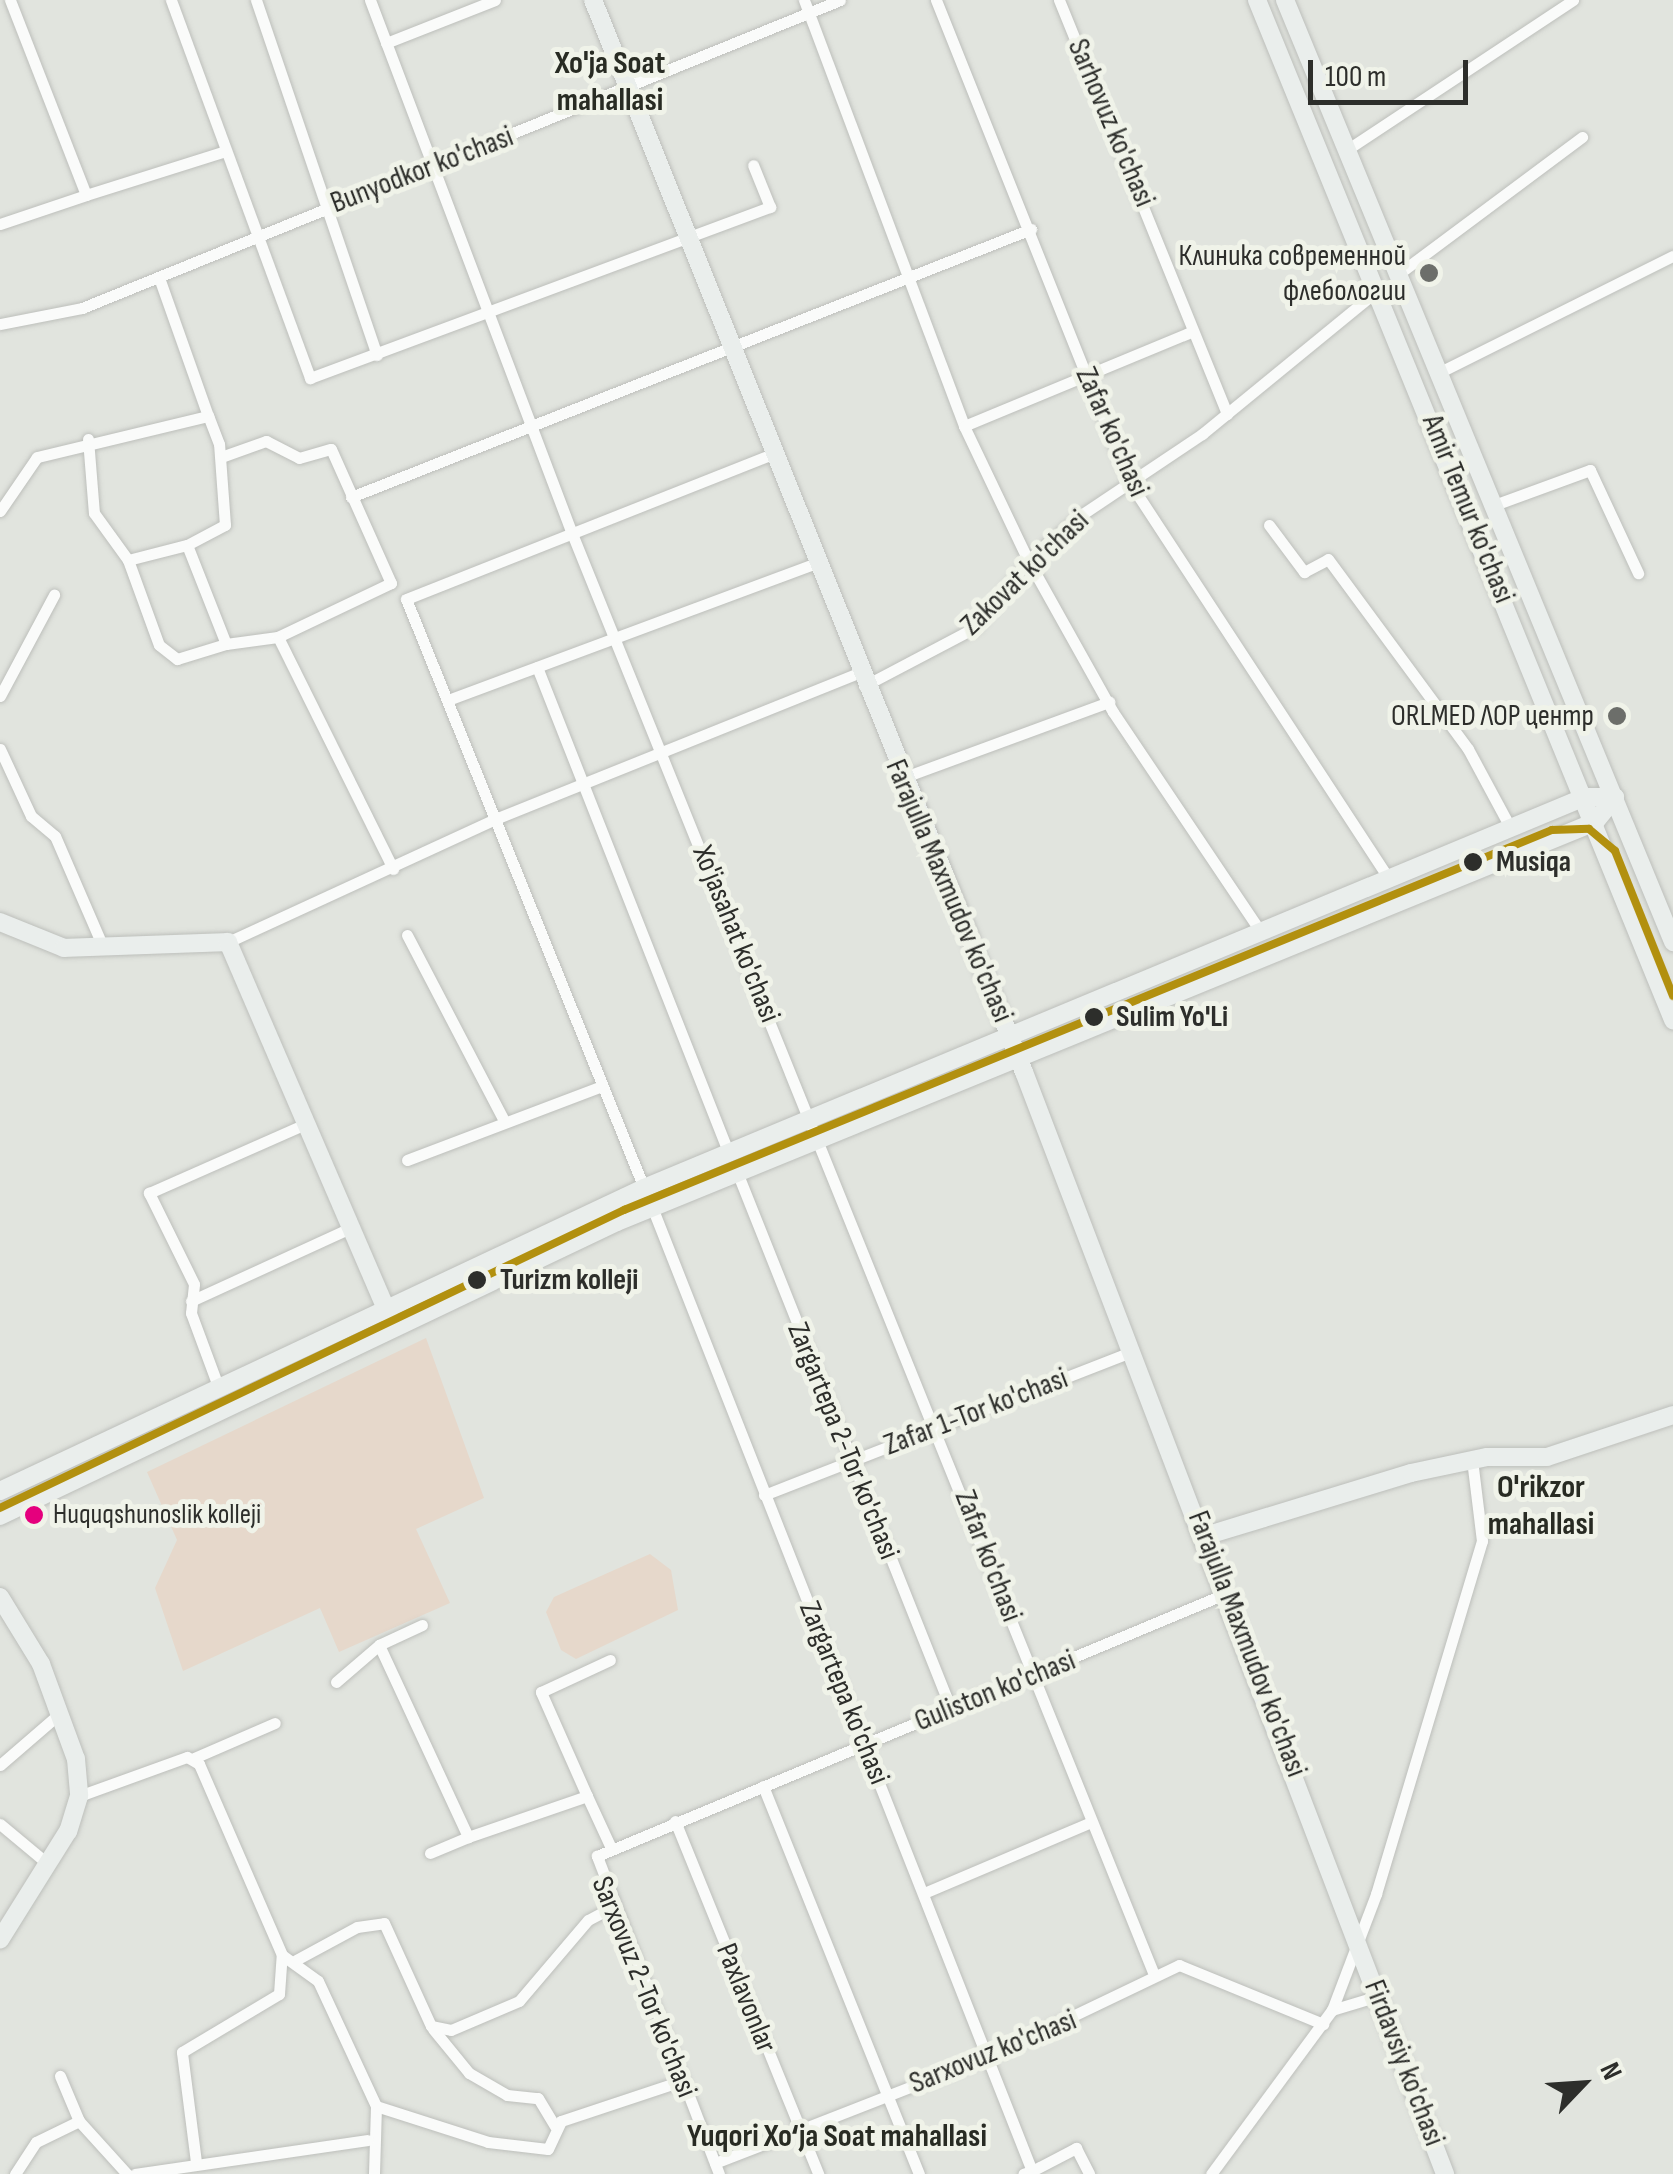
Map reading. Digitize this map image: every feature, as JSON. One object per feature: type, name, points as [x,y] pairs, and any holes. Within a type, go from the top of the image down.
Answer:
[{"type":"main road","name":"Farajulla Maxmudov ko'chasi","points":[[594,0],[813,564],[1018,1058],[1206,1536],[1362,1952]]},
{"type":"main road","name":"Amir Temur ko'chasi","points":[[1257,0],[1673,1020]]},
{"type":"main road","name":"Amir Temur ko'chasi","points":[[1285,0],[1442,371],[1673,942]]},
{"type":"main road","points":[[0,1492],[384,1305],[644,1188],[1585,797],[1615,797]]},
{"type":"main road","points":[[0,1516],[396,1324],[652,1207],[1595,822],[1615,797]]},
{"type":"main road","points":[[0,922],[36,941],[104,949],[228,942],[384,1305],[396,1324]]},
{"type":"main road","points":[[1206,1536],[1472,1460],[1547,1456],[1673,1415]]},
{"type":"main road","points":[[0,1597],[59,1714],[79,1796],[48,1864],[0,1940]]},
{"type":"main road","name":"Firdavsiy ko'chasi","points":[[1362,1952],[1445,2174]]},
{"type":"street","points":[[10,0],[86,195]]},
{"type":"street","points":[[171,0],[222,152],[310,378],[770,207],[753,164]]},
{"type":"street","points":[[256,0],[330,205],[378,355]]},
{"type":"street","name":"Xo'jasahat ko'chasi","points":[[370,0],[571,531],[819,1138]]},
{"type":"street","points":[[386,43],[495,0]]},
{"type":"street","name":"Bunyodkor ko'chasi","points":[[0,324],[82,308],[256,234],[628,90],[806,6],[840,0]]},
{"type":"street","name":"Zafar ko'chasi","points":[[936,0],[1128,480],[1389,879]]},
{"type":"street","name":"Sarhovuz ko'chasi","points":[[1058,0],[1228,414]]},
{"type":"street","points":[[1348,148],[1574,0]]},
{"type":"street","points":[[806,6],[964,426],[1028,560],[1108,702],[1261,932]]},
{"type":"street","points":[[1401,272],[1582,137]]},
{"type":"street","points":[[0,224],[222,152]]},
{"type":"street","points":[[351,497],[533,423],[910,282],[1030,228]]},
{"type":"street","points":[[1442,371],[1673,256]]},
{"type":"street","points":[[128,560],[187,544],[225,525],[221,457],[158,278]]},
{"type":"street","points":[[1128,480],[1228,414],[1378,289]]},
{"type":"street","points":[[964,426],[1083,373],[1192,332]]},
{"type":"street","points":[[0,511],[38,457],[88,439],[208,416]]},
{"type":"street","points":[[88,439],[94,513],[128,560],[167,656],[278,636],[390,583],[331,450],[299,458],[266,441],[221,457]]},
{"type":"street","points":[[644,1188],[406,600],[571,531],[770,455]]},
{"type":"street","points":[[1496,504],[1590,470],[1638,573]]},
{"type":"street","name":"Zakovat ko'chasi","points":[[861,680],[976,627],[1028,560],[1128,480]]},
{"type":"street","points":[[1269,525],[1304,572],[1328,559],[1468,749],[1510,828]]},
{"type":"street","points":[[187,544],[226,644]]},
{"type":"street","points":[[448,700],[813,564]]},
{"type":"street","points":[[0,696],[54,595]]},
{"type":"street","points":[[278,636],[393,870]]},
{"type":"street","points":[[537,667],[729,1154]]},
{"type":"street","points":[[228,942],[393,870],[495,819],[662,749],[861,680]]},
{"type":"street","points":[[902,778],[1108,702]]},
{"type":"street","points":[[0,750],[31,816],[54,836],[104,949]]},
{"type":"street","points":[[408,935],[502,1119]]},
{"type":"street","points":[[407,1160],[502,1119],[602,1086]]},
{"type":"street","points":[[218,1386],[191,1300],[194,1284],[149,1193],[308,1123]]},
{"type":"street","name":"Zafar ko'chasi","points":[[819,1138],[938,1427],[1154,1975]]},
{"type":"street","name":"Zargartepa 2-Tor ko'chasi","points":[[737,1172],[848,1460],[951,1709]]},
{"type":"street","name":"Zargartepa ko'chasi","points":[[652,1207],[924,1894],[1028,2172]]},
{"type":"street","points":[[191,1300],[353,1227]]},
{"type":"street","name":"Zafar 1-Tor ko'chasi","points":[[764,1494],[1133,1351]]},
{"type":"street","points":[[1210,2174],[1332,2010],[1356,1930],[1414,1778],[1482,1541],[1472,1460]]},
{"type":"street","name":"Guliston ko'chasi","points":[[597,1856],[1227,1592]]},
{"type":"street","points":[[336,1682],[380,1645],[422,1624]]},
{"type":"street","points":[[380,1645],[468,1836]]},
{"type":"street","points":[[610,1660],[540,1692],[611,1848]]},
{"type":"street","points":[[0,1765],[59,1714]]},
{"type":"street","points":[[79,1796],[194,1758],[275,1724]]},
{"type":"street","points":[[194,1758],[282,1956],[280,1994],[182,2052],[196,2162]]},
{"type":"street","points":[[763,1786],[919,2174]]},
{"type":"street","points":[[430,1853],[468,1836],[587,1796]]},
{"type":"street","name":"Paxlavonlar","points":[[675,1821],[818,2174]]},
{"type":"street","points":[[924,1894],[1091,1822]]},
{"type":"street","points":[[0,1824],[48,1864]]},
{"type":"street","name":"Sarxovuz 2-Tor ko'chasi","points":[[597,1856],[610,1908],[717,2168]]},
{"type":"street","points":[[431,2026],[451,2030],[519,2000],[588,1920],[610,1908]]},
{"type":"street","points":[[296,1960],[357,1927],[384,1923],[431,2026],[469,2073],[507,2095],[538,2098],[555,2126],[553,2144],[537,2149],[376,2106]]},
{"type":"street","points":[[282,1956],[296,1960],[318,1981],[376,2106],[368,2140],[374,2174]]},
{"type":"street","points":[[1154,1975],[1179,1965],[1323,2024]]},
{"type":"street","name":"Sarxovuz ko'chasi","points":[[717,2168],[799,2128],[987,2057],[1154,1975]]},
{"type":"street","points":[[1332,2010],[1378,1996]]},
{"type":"street","points":[[60,2076],[79,2121],[126,2174]]},
{"type":"street","points":[[555,2126],[681,2081]]},
{"type":"street","points":[[15,2174],[36,2142],[79,2121]]},
{"type":"street","points":[[135,2174],[196,2162],[368,2140]]},
{"type":"street","points":[[1028,2172],[1076,2148],[1089,2174]]},
{"type":"shaded area","points":[[426,1338],[484,1498],[416,1529],[450,1603],[339,1652],[320,1608],[183,1671],[155,1588],[177,1540],[147,1472]]},
{"type":"shaded area","points":[[650,1554],[671,1570],[678,1610],[576,1659],[561,1650],[546,1612],[554,1597]]},
{"type":"transit line","points":[[0,1508],[624,1210],[1552,830],[1589,829],[1615,851],[1673,996]]},
{"type":"place","name":"Клиника современной флебологии","points":[[1429,273]]},
{"type":"place","name":"ORLMED ЛОР центр","points":[[1617,716]]},
{"type":"place","name":"Musiqa","points":[[1473,862]]},
{"type":"place","name":"Sulim Yo'Li","points":[[1094,1017]]},
{"type":"place","name":"Turizm kolleji","points":[[477,1280]]},
{"type":"place","name":"Huquqshunoslik kolleji","points":[[34,1515]]},
{"type":"district","name":"Xo'ja Soat mahallasi","points":[[610,84]]},
{"type":"district","name":"O'rikzor mahallasi","points":[[1541,1508]]},
{"type":"district","name":"Yuqori Xo‘ja Soat mahallasi","points":[[837,2137]]}]
